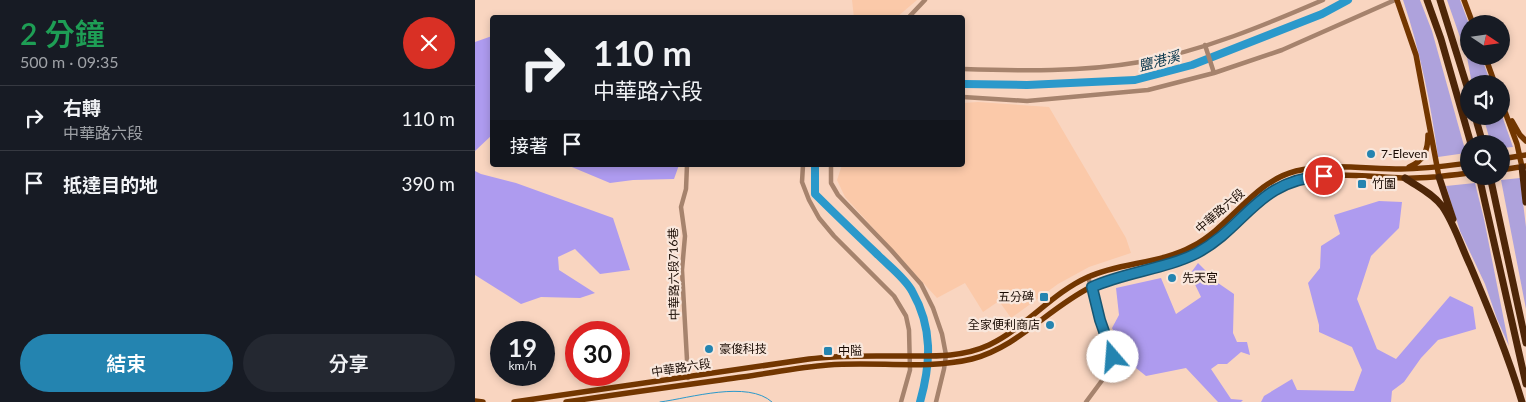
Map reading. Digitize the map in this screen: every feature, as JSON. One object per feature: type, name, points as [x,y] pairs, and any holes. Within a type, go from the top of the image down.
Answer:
[{"type":"highway","points":[[1441,0],[1464,75]]},
{"type":"highway","points":[[1429,4],[1443,45],[1468,135]]},
{"type":"highway","points":[[1524,167],[1526,202]]},
{"type":"highway","points":[[1439,177],[1457,236]]},
{"type":"highway","points":[[1405,178],[1423,189],[1441,206],[1457,236],[1506,354],[1522,402]]},
{"type":"highway","points":[[1481,185],[1526,384]]},
{"type":"highway","points":[[1492,185],[1526,343]]},
{"type":"main road","points":[[1396,0],[1416,55],[1439,177]]},
{"type":"main road","points":[[1464,0],[1470,15]]},
{"type":"main road","points":[[1402,169],[1414,165],[1423,158],[1428,148],[1426,108]]},
{"type":"main road","points":[[1510,119],[1526,141]]},
{"type":"main road","points":[[1510,124],[1523,156],[1524,167],[1510,169]]},
{"type":"main road","points":[[1510,158],[1523,156]]},
{"type":"main road","name":"中華路六段","points":[[514,402],[824,357],[945,356],[977,350],[999,340],[1067,290],[1088,277],[1116,268],[1166,257],[1192,247],[1215,232],[1267,185],[1280,176],[1293,171],[1321,168],[1402,169],[1460,164]]},
{"type":"main road","name":"中華路六段","points":[[566,402],[826,365],[945,364],[973,359],[1003,346],[1073,297],[1092,287],[1135,272],[1183,259],[1197,252],[1220,237],[1262,198],[1272,191],[1297,180],[1309,176],[1405,178],[1460,174]]},
{"type":"main road","points":[[475,401],[483,402]]},
{"type":"street","points":[[911,15],[925,0]]},
{"type":"street","points":[[965,69],[1019,71],[1088,68],[1141,62],[1205,45],[1286,16],[1323,0]]},
{"type":"street","points":[[965,98],[1027,101],[1149,90],[1214,73],[1282,50],[1396,0]]},
{"type":"street","points":[[1205,45],[1214,73]]},
{"type":"street","name":"中華路六段716巷","points":[[687,167],[686,188],[681,207],[685,236],[682,270],[689,384]]},
{"type":"street","points":[[803,167],[802,182],[819,218],[834,236],[883,285],[906,316],[909,330],[910,372],[901,402]]},
{"type":"street","points":[[831,167],[831,183],[838,195],[921,284],[933,308],[942,334],[945,356],[945,364],[936,402]]},
{"type":"street","points":[[1086,402],[1109,371],[1113,357],[1088,277]]},
{"type":"shaded area","points":[[852,0],[917,0],[899,15],[854,15]]},
{"type":"shaded area","points":[[1403,0],[1420,0],[1432,31],[1461,135],[1460,154],[1438,157],[1432,117],[1415,38]]},
{"type":"shaded area","points":[[1447,0],[1460,0],[1466,15],[1460,15],[1460,37]]},
{"type":"shaded area","points":[[490,37],[490,137],[475,151],[475,42]]},
{"type":"shaded area","points":[[1468,65],[1484,65],[1488,75],[1470,75]]},
{"type":"shaded area","points":[[978,102],[1049,107],[1126,238],[1131,253],[1089,267],[1058,284],[1011,318],[999,301],[983,312],[965,283],[937,298],[845,197],[837,180],[841,167],[965,167],[965,103]]},
{"type":"shaded area","points":[[1486,125],[1505,125],[1509,135],[1488,135]]},
{"type":"shaded area","points":[[572,167],[678,167],[674,179],[633,180],[610,183]]},
{"type":"shaded area","points":[[475,171],[516,183],[613,218],[630,270],[600,274],[575,249],[558,257],[559,270],[595,293],[580,298],[541,297],[521,304],[475,275]]},
{"type":"shaded area","points":[[1520,178],[1526,227],[1526,309],[1502,185],[1510,185],[1510,179]]},
{"type":"shaded area","points":[[1476,185],[1509,346],[1485,284],[1460,231],[1446,186]]},
{"type":"shaded area","points":[[1379,201],[1402,202],[1399,228],[1371,256],[1357,299],[1377,349],[1396,359],[1450,296],[1473,307],[1476,329],[1438,340],[1421,358],[1404,382],[1392,391],[1391,402],[1261,402],[1264,396],[1292,379],[1297,390],[1354,391],[1362,370],[1352,347],[1319,332],[1319,325],[1308,283],[1320,268],[1321,246],[1340,234],[1334,215]]},
{"type":"shaded area","points":[[1198,263],[1218,283],[1234,294],[1233,333],[1237,342],[1247,342],[1250,355],[1241,352],[1227,364],[1218,364],[1211,369],[1231,399],[1243,400],[1241,402],[1218,402],[1186,368],[1146,376],[1126,360],[1112,328],[1119,315],[1116,288],[1161,278],[1176,314],[1201,297],[1190,274]]},
{"type":"waterway","name":"鹽港溪","points":[[965,84],[1027,85],[1135,80],[1192,65],[1322,14],[1348,0]]},
{"type":"waterway","name":"鹽港溪","points":[[815,167],[815,194],[901,277],[909,286],[919,305],[924,318],[928,346],[924,388],[920,402]]},
{"type":"waterway","points":[[660,402],[702,394],[734,391],[749,392],[762,396],[772,402]]},
{"type":"place","name":"7-Eleven","points":[[1371,154]]},
{"type":"place","name":"竹圍","points":[[1362,184]]},
{"type":"place","name":"先天宮","points":[[1172,278]]},
{"type":"place","name":"五分碑","points":[[1044,297]]},
{"type":"place","name":"全家便利商店","points":[[1050,325]]},
{"type":"place","name":"豪俊科技","points":[[709,349]]},
{"type":"place","name":"中隘","points":[[828,351]]},
{"type":"route","points":[[1113,357],[1100,320],[1092,287],[1135,272],[1183,259],[1220,237],[1272,191],[1309,176],[1324,176]]}]
